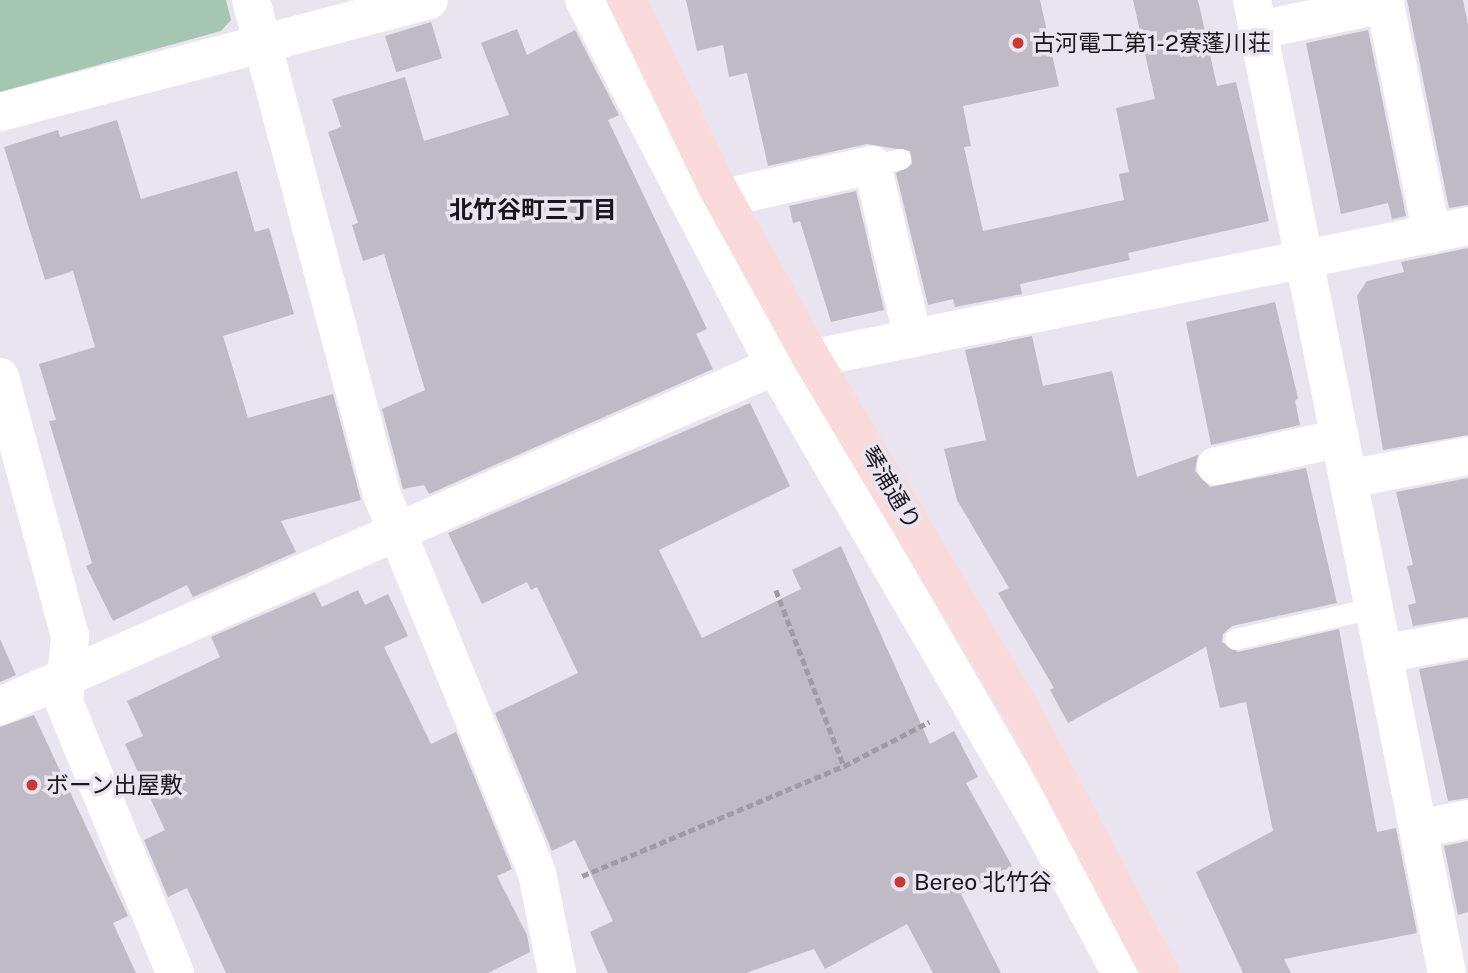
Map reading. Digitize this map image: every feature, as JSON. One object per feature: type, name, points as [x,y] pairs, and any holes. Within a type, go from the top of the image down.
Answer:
[{"type":"street","points":[[251,0],[394,531],[544,895],[557,973]]},
{"type":"street","points":[[0,112],[262,40],[429,0]]},
{"type":"street","points":[[584,0],[775,366],[970,700],[1121,973]]},
{"type":"street","name":"琴浦通り","points":[[627,0],[724,198],[812,359],[1024,715],[1160,973]]},
{"type":"street","points":[[0,706],[775,366],[1305,260],[1450,230],[1385,4],[1255,15],[1305,260],[1447,973]]},
{"type":"street","points":[[724,198],[886,162],[914,338]]},
{"type":"street","points":[[0,377],[70,636],[64,702],[175,973]]},
{"type":"street","points":[[1216,466],[1340,438]]},
{"type":"street","points":[[1348,479],[1468,456]]},
{"type":"street","points":[[1383,654],[1468,638]]},
{"type":"street","points":[[1418,829],[1468,819]]},
{"type":"lane","points":[[1235,639],[1374,608]]},
{"type":"path","points":[[776,590],[844,766]]},
{"type":"path","points":[[544,895],[616,859],[844,766],[970,700]]},
{"type":"green space","points":[[0,0],[226,0],[231,20],[221,31],[0,92]]},
{"type":"building","points":[[686,0],[1040,0],[1059,86],[963,106],[971,146],[964,147],[983,231],[1124,200],[1119,174],[1129,172],[1116,108],[1155,99],[1133,0],[1198,0],[1217,86],[1236,82],[1269,221],[1128,253],[1130,260],[1020,284],[1022,294],[955,307],[953,299],[928,305],[896,173],[912,164],[910,151],[867,144],[768,166],[747,73],[729,77],[723,45],[697,51]]},
{"type":"building","points":[[1407,0],[1463,0],[1468,24],[1468,205],[1449,208]]},
{"type":"building","points":[[431,22],[442,58],[396,72],[385,36]]},
{"type":"building","points":[[517,29],[527,55],[575,30],[619,115],[608,120],[707,329],[696,334],[713,369],[429,494],[424,485],[403,489],[382,409],[425,390],[384,254],[363,261],[352,225],[358,223],[328,132],[341,127],[332,99],[405,77],[424,141],[509,115],[481,43]]},
{"type":"building","points":[[1368,30],[1406,216],[1392,219],[1388,203],[1341,214],[1306,43]]},
{"type":"building","points":[[117,120],[141,199],[237,171],[255,232],[269,228],[294,314],[223,336],[248,418],[333,394],[361,500],[281,521],[296,552],[193,597],[187,585],[113,621],[86,566],[92,563],[49,421],[56,420],[39,364],[95,347],[73,271],[45,280],[4,147],[58,130],[60,137]]},
{"type":"building","points":[[856,191],[884,310],[831,322],[800,221],[793,223],[789,206]]},
{"type":"building","points":[[1468,248],[1468,435],[1383,450],[1357,296],[1367,281],[1404,272],[1401,262]]},
{"type":"building","points":[[1275,302],[1298,398],[1295,401],[1300,425],[1211,445],[1186,322]]},
{"type":"building","points":[[1032,336],[1043,386],[1112,371],[1137,477],[1198,455],[1195,471],[1210,487],[1306,468],[1337,603],[1232,626],[1223,634],[1222,642],[1238,652],[1339,629],[1377,832],[1396,828],[1417,933],[1284,959],[1291,973],[1243,973],[1196,872],[1273,831],[1246,702],[1220,708],[1206,647],[1068,723],[1050,690],[1054,688],[998,593],[1009,588],[957,500],[944,449],[986,440],[965,350]]},
{"type":"building","points":[[750,403],[790,486],[659,550],[702,638],[801,589],[792,570],[841,546],[930,744],[954,731],[978,777],[966,783],[1012,866],[961,894],[1001,973],[933,973],[907,924],[825,969],[814,949],[746,973],[608,973],[590,932],[613,921],[575,840],[552,851],[495,713],[578,673],[537,587],[531,590],[527,582],[482,604],[448,533]]},
{"type":"building","points":[[1468,478],[1468,617],[1413,626],[1408,605],[1416,603],[1407,566],[1413,565],[1396,492]]},
{"type":"building","points":[[358,590],[365,605],[388,594],[408,636],[384,647],[431,744],[456,732],[512,869],[497,876],[527,935],[530,952],[488,973],[226,973],[187,888],[168,897],[144,840],[165,830],[125,744],[143,736],[127,701],[220,657],[211,637],[315,592],[322,607]]},
{"type":"building","points":[[0,639],[16,675],[0,682]]},
{"type":"building","points":[[1468,660],[1468,798],[1448,801],[1419,669]]},
{"type":"building","points":[[34,715],[128,916],[113,923],[136,973],[0,973],[0,727]]},
{"type":"building","points":[[1468,841],[1468,912],[1458,915],[1444,846]]},
{"type":"place","name":"古河電工第1-2寮蓬川荘","points":[[1018,43]]},
{"type":"place","name":"ボーン出屋敷","points":[[32,785]]},
{"type":"place","name":"Bereo 北竹谷","points":[[900,882]]},
{"type":"district","name":"北竹谷町三丁目","points":[[533,210]]}]
